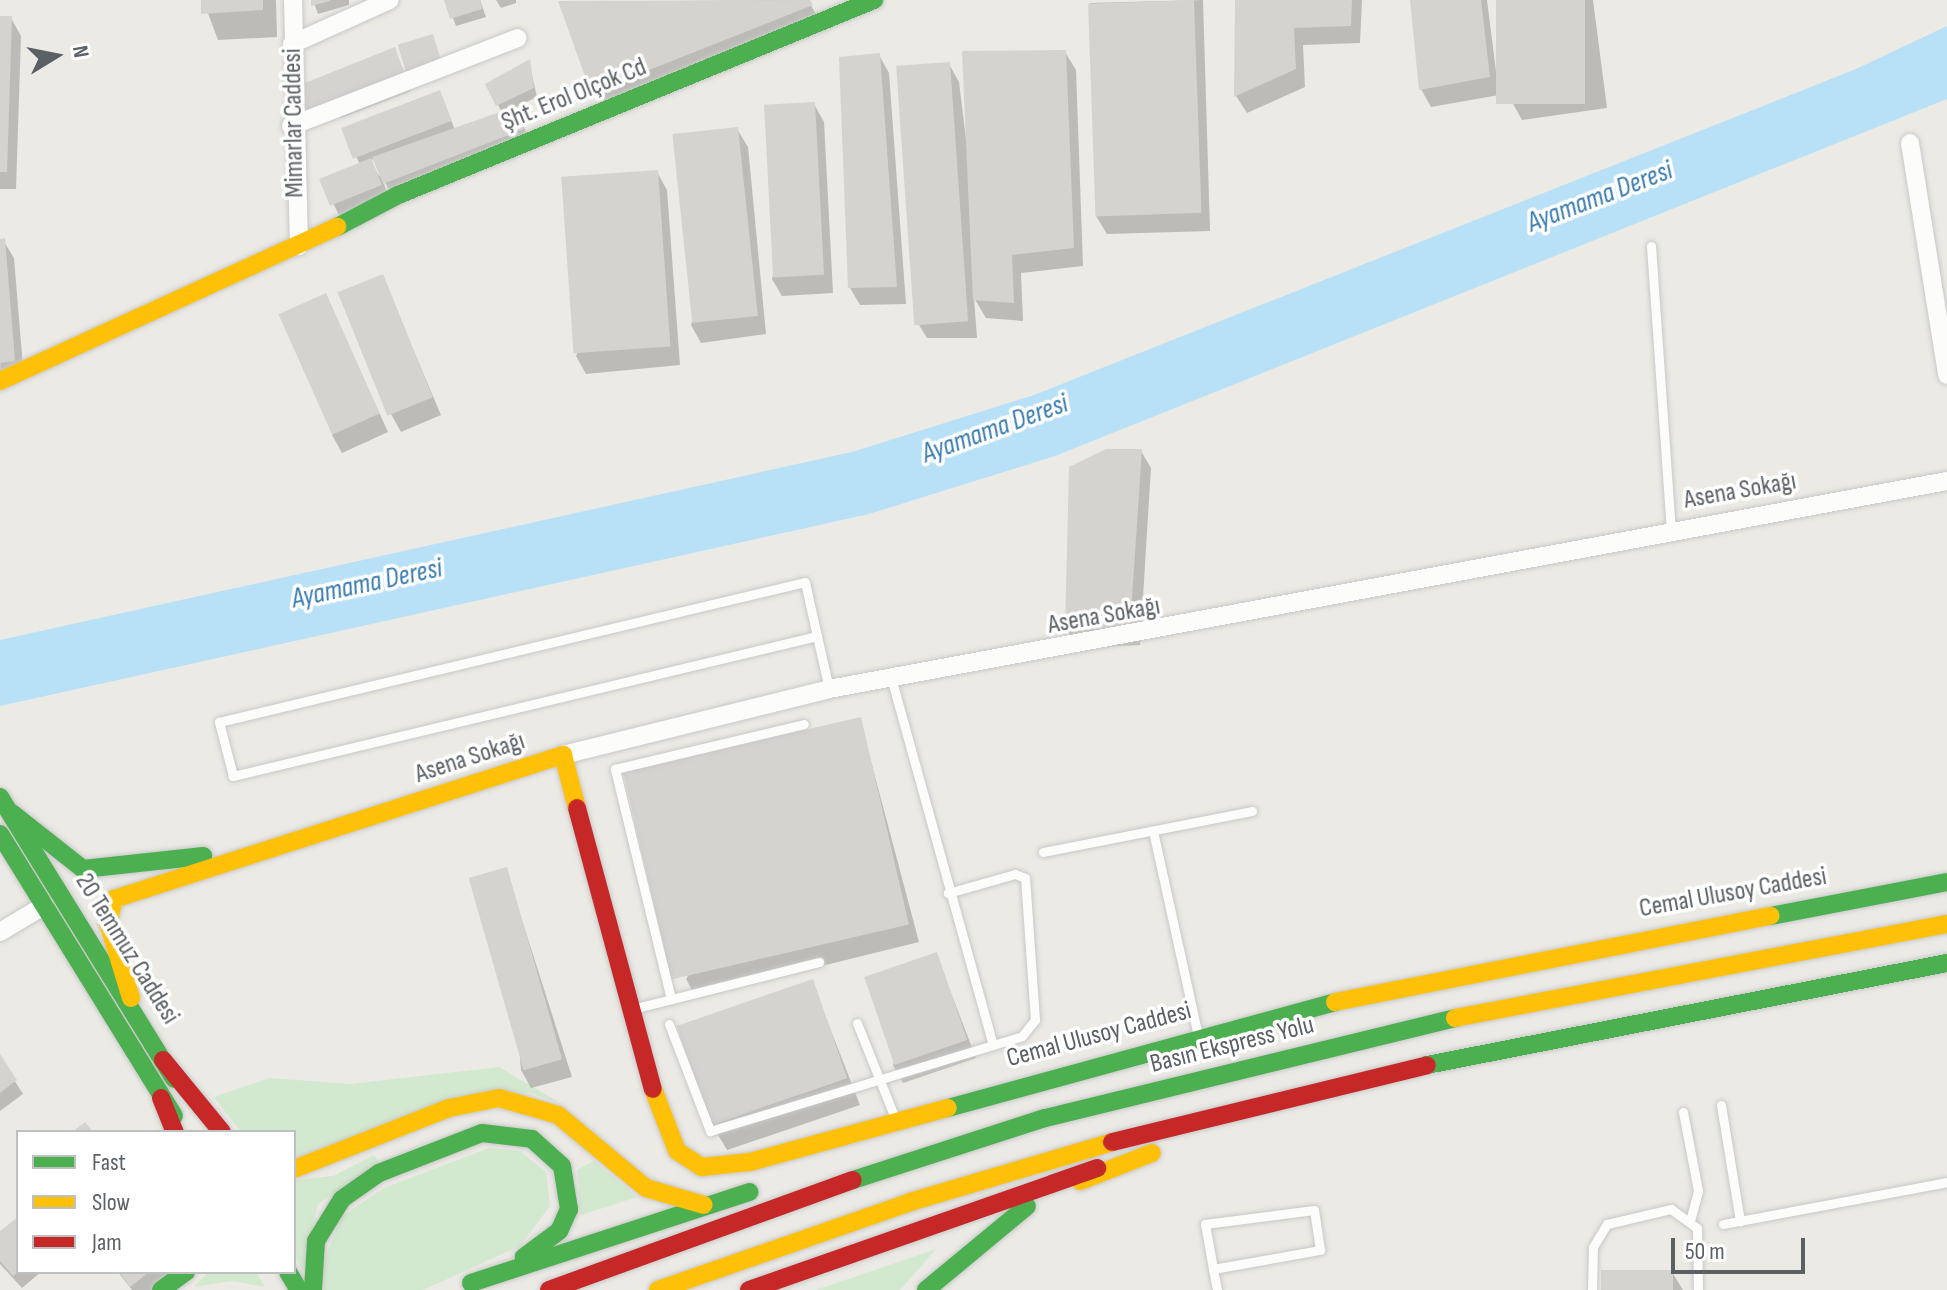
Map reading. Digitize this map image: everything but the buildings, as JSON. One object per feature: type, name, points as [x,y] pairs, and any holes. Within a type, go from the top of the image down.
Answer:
[{"type":"main road","name":"Şht. Erol Olçok Cd","points":[[0,381],[299,246],[396,196],[874,0]]},
{"type":"main road","name":"Asena Sokağı","points":[[282,845],[563,755]]},
{"type":"main road","name":"Cemal Ulusoy Caddesi","points":[[563,755],[655,1097],[687,1161],[702,1167],[750,1162],[895,1118],[1198,1035],[1511,962],[1947,882]]},
{"type":"main road","name":"20 Temmuz Caddesi","points":[[0,797],[134,1006],[202,1130]]},
{"type":"main road","points":[[11,813],[83,869],[101,873],[282,845]]},
{"type":"main road","points":[[0,834],[183,1130]]},
{"type":"main road","points":[[134,1006],[108,923],[114,899],[282,845]]},
{"type":"main road","name":"Basın Ekspress Yolu","points":[[549,1290],[784,1202],[1045,1118],[1456,1017],[1947,924]]},
{"type":"main road","points":[[658,1290],[1018,1167],[1303,1094],[1947,963]]},
{"type":"main road","points":[[163,1060],[220,1130]]},
{"type":"main road","points":[[749,1290],[1072,1174],[1152,1153],[1245,1123],[1303,1094]]},
{"type":"main road","points":[[161,1098],[174,1130]]},
{"type":"main road","points":[[296,1168],[449,1108],[499,1098],[558,1115],[662,1196],[707,1205]]},
{"type":"main road","points":[[464,1287],[707,1205],[940,1135],[1045,1118]]},
{"type":"main road","points":[[313,1290],[324,1219],[358,1185],[482,1133],[532,1139],[562,1166],[569,1209],[546,1245],[464,1287]]},
{"type":"main road","points":[[926,1290],[1005,1219],[1152,1153]]},
{"type":"main road","points":[[161,1290],[183,1274]]},
{"type":"street","name":"Mimarlar Caddesi","points":[[293,0],[291,126],[299,246]]},
{"type":"street","points":[[292,44],[390,0]]},
{"type":"street","points":[[291,126],[518,38]]},
{"type":"street","points":[[1910,143],[1947,375]]},
{"type":"street","name":"Asena Sokağı","points":[[563,755],[829,689],[892,681],[1671,530],[1947,481]]},
{"type":"street","points":[[0,932],[45,905]]},
{"type":"lane","points":[[1651,246],[1671,530]]},
{"type":"lane","points":[[817,636],[233,776],[219,722],[805,582],[829,689]]},
{"type":"lane","points":[[892,681],[948,893],[992,1042]]},
{"type":"lane","points":[[671,999],[615,769],[804,724]]},
{"type":"lane","points":[[1043,852],[1252,811]]},
{"type":"lane","points":[[1153,831],[1198,1035]]},
{"type":"lane","points":[[669,1024],[710,1131],[881,1082],[992,1042],[1022,1036],[1035,1020],[1026,881],[1015,874],[948,893]]},
{"type":"lane","points":[[631,1010],[819,962]]},
{"type":"lane","points":[[857,1023],[895,1118]]},
{"type":"lane","points":[[1721,1105],[1740,1221]]},
{"type":"lane","points":[[1683,1112],[1698,1191],[1691,1218]]},
{"type":"lane","points":[[1723,1224],[1947,1182]]},
{"type":"lane","points":[[1592,1290],[1593,1247],[1607,1224],[1671,1209],[1691,1218],[1699,1234],[1698,1290]]},
{"type":"lane","points":[[1213,1269],[1320,1250],[1314,1210],[1205,1224],[1213,1269],[1217,1290]]},
{"type":"green space","points":[[499,1067],[560,1103],[528,1092],[296,1157],[296,1130],[239,1130],[214,1097],[270,1078],[351,1084]]},
{"type":"green space","points":[[489,1148],[520,1151],[546,1172],[550,1206],[520,1246],[423,1290],[324,1290],[324,1261],[341,1217],[384,1188]]},
{"type":"green space","points":[[374,1155],[380,1163],[318,1204],[303,1272],[296,1259],[296,1180],[333,1176]]},
{"type":"green space","points":[[594,1161],[637,1197],[581,1215],[577,1170]]},
{"type":"green space","points":[[936,1249],[900,1290],[816,1290],[869,1272]]},
{"type":"green space","points":[[206,1274],[257,1274],[265,1287],[232,1281],[194,1287]]},
{"type":"water","name":"Ayamama Deresi","points":[[1947,26],[1947,99],[1055,456],[869,514],[0,706],[0,640],[852,452],[1034,395],[1856,69]]},
{"type":"traffic: fast","points":[[337,227],[396,196],[874,0]]},
{"type":"traffic: fast","points":[[0,797],[174,1079]]},
{"type":"traffic: fast","points":[[12,813],[83,869],[203,856]]},
{"type":"traffic: fast","points":[[0,834],[174,1116]]},
{"type":"traffic: fast","points":[[1771,916],[1947,882]]},
{"type":"traffic: fast","points":[[1427,1065],[1947,963]]},
{"type":"traffic: fast","points":[[948,1108],[1335,1002]]},
{"type":"traffic: fast","points":[[853,1180],[1045,1118],[1455,1018]]},
{"type":"traffic: fast","points":[[313,1290],[316,1241],[342,1199],[379,1173],[482,1133],[532,1139],[562,1166],[569,1209],[559,1231],[524,1257]]},
{"type":"traffic: fast","points":[[471,1283],[750,1192]]},
{"type":"traffic: fast","points":[[926,1290],[1027,1206]]},
{"type":"traffic: fast","points":[[161,1290],[183,1274]]},
{"type":"traffic: fast","points":[[289,1274],[299,1290]]},
{"type":"traffic: slow","points":[[0,381],[337,227]]},
{"type":"traffic: slow","points":[[131,998],[108,923],[114,899],[563,755],[577,808]]},
{"type":"traffic: slow","points":[[1335,1002],[1771,916]]},
{"type":"traffic: slow","points":[[1455,1018],[1947,924]]},
{"type":"traffic: slow","points":[[653,1089],[677,1151],[702,1167],[750,1162],[948,1108]]},
{"type":"traffic: slow","points":[[296,1168],[449,1108],[499,1098],[558,1115],[646,1188],[704,1205]]},
{"type":"traffic: slow","points":[[658,1290],[910,1202],[1112,1142]]},
{"type":"traffic: slow","points":[[1080,1181],[1152,1153]]},
{"type":"traffic: jam","points":[[577,808],[653,1089]]},
{"type":"traffic: jam","points":[[163,1060],[220,1130]]},
{"type":"traffic: jam","points":[[1112,1142],[1427,1065]]},
{"type":"traffic: jam","points":[[161,1098],[174,1130]]},
{"type":"traffic: jam","points":[[749,1290],[1097,1168]]},
{"type":"traffic: jam","points":[[549,1290],[853,1180]]}]
